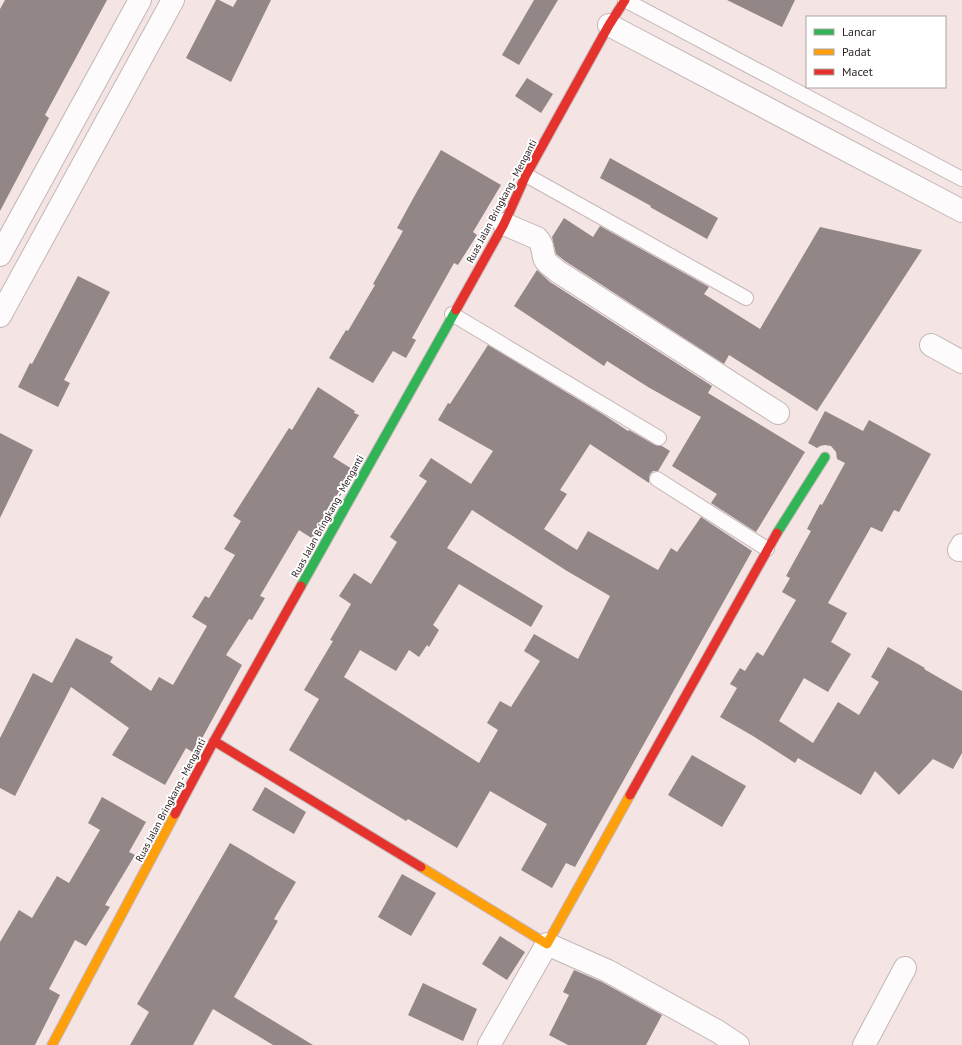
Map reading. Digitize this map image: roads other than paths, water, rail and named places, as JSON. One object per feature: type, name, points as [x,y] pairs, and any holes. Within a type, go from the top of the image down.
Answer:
[{"type":"main road","name":"Ruas Jalan Bringkang - Menganti","points":[[52,1045],[214,741],[452,314],[504,224],[526,175],[609,25],[625,0]]},
{"type":"main road","points":[[214,741],[547,944],[767,549],[825,457]]},
{"type":"street","points":[[0,255],[140,0]]},
{"type":"street","points":[[0,316],[172,0]]},
{"type":"street","points":[[609,25],[962,210]]},
{"type":"street","points":[[98,76],[123,90]]},
{"type":"street","points":[[504,224],[537,238],[541,242],[544,258],[557,271],[778,413]]},
{"type":"street","points":[[931,346],[962,362]]},
{"type":"street","points":[[489,1045],[547,944],[608,971],[717,1031],[738,1045]]},
{"type":"street","points":[[864,1045],[905,968]]},
{"type":"lane","points":[[625,0],[962,179]]},
{"type":"lane","points":[[526,175],[746,298]]},
{"type":"lane","points":[[452,314],[659,438]]},
{"type":"lane","points":[[657,479],[767,549]]}]
